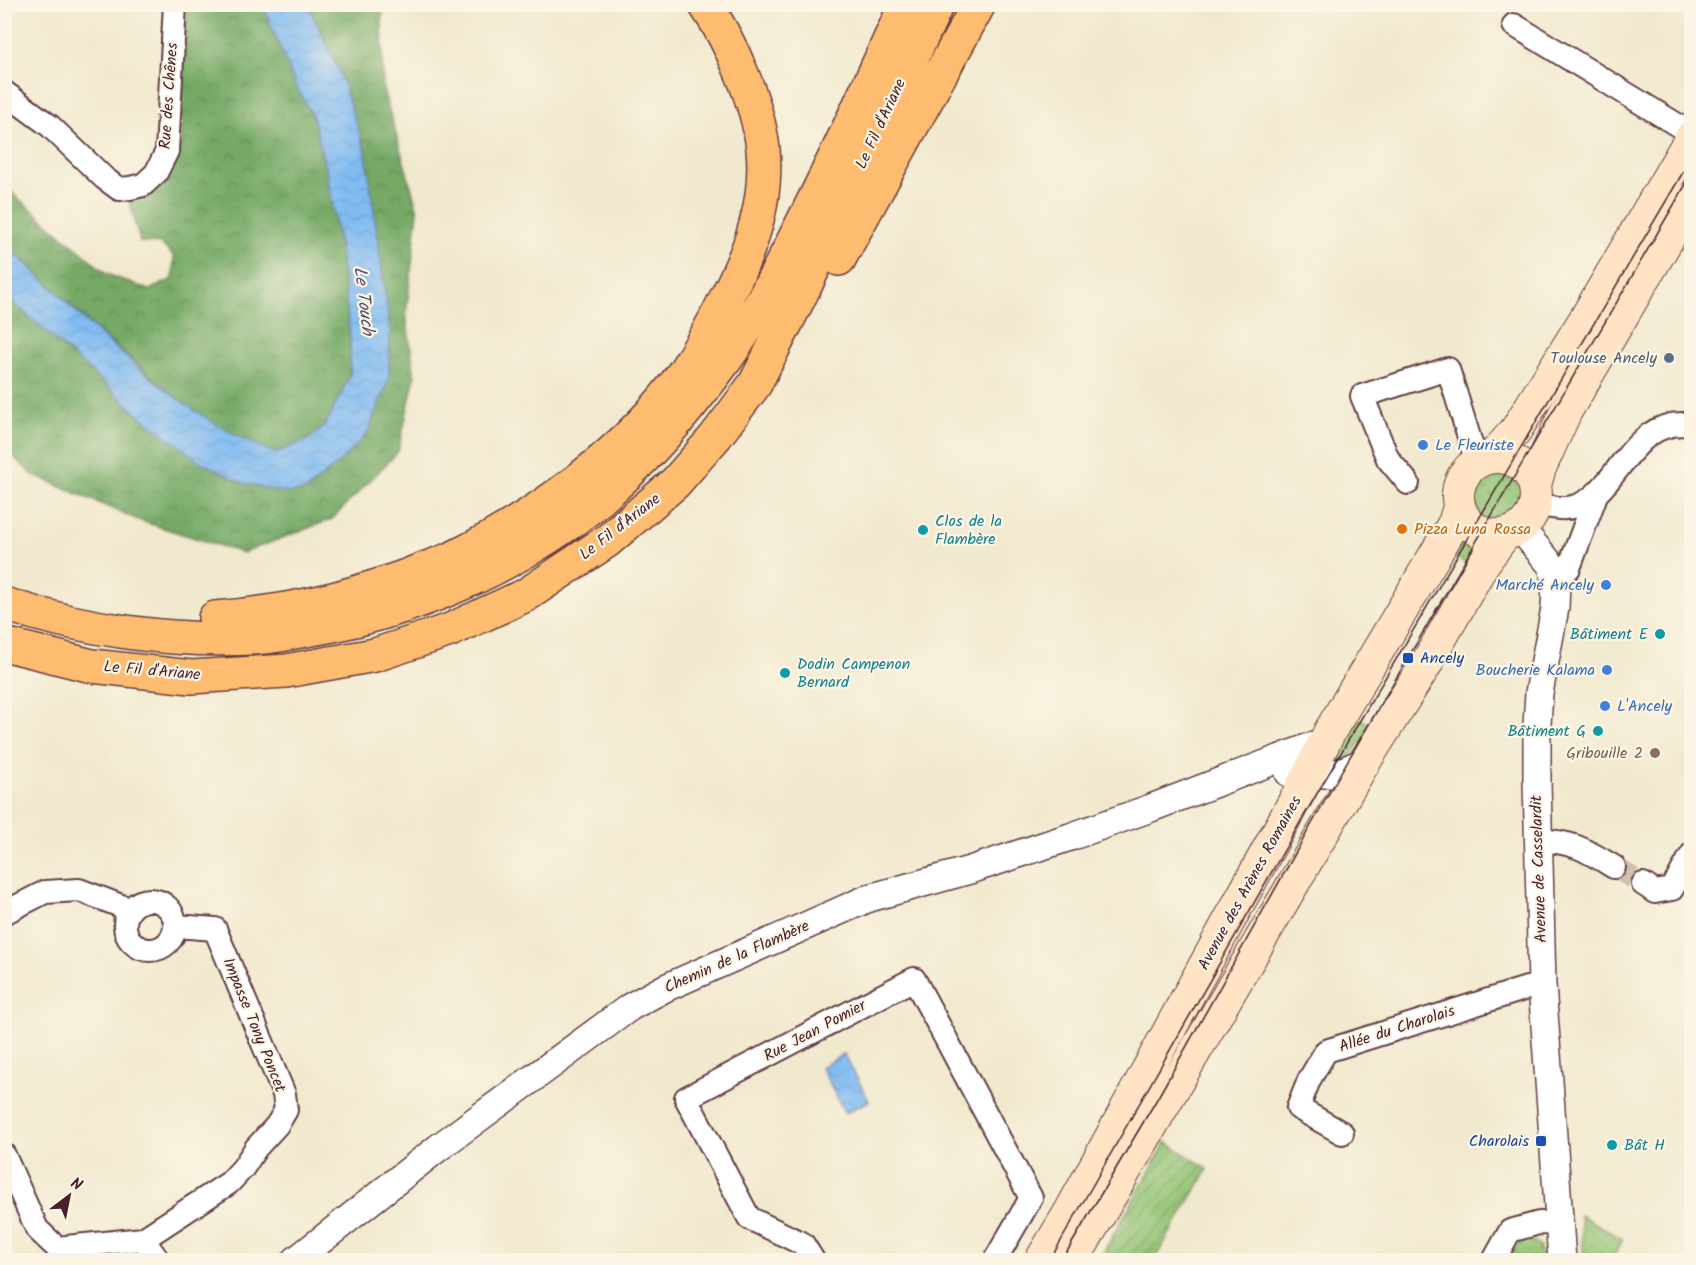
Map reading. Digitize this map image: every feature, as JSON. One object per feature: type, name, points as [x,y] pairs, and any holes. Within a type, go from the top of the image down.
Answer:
[{"type":"highway","points":[[4,586],[40,597],[147,616],[215,618],[297,608],[376,587],[452,558],[513,524],[571,486],[635,429],[684,372],[746,260],[758,218],[763,182],[763,148],[755,114],[738,65],[705,4]]},
{"type":"highway","name":"Le Fil d'Ariane","points":[[4,604],[71,622],[125,632],[171,637],[265,637],[351,623],[428,598],[506,563],[567,525],[645,457],[673,427],[727,357],[774,281],[824,181],[906,4]]},
{"type":"highway","name":"Le Fil d'Ariane","points":[[4,644],[92,666],[191,677],[286,671],[375,655],[450,630],[526,595],[608,541],[675,483],[716,436],[755,384],[806,284],[937,4]]},
{"type":"highway","points":[[755,384],[780,363],[979,4]]},
{"type":"main road","points":[[1484,460],[1503,457],[1521,465],[1529,474],[1524,513],[1494,535],[1473,527],[1464,518],[1459,507],[1459,485],[1464,475],[1516,430],[1586,319],[1692,135]]},
{"type":"main road","points":[[1073,1260],[1365,761],[1425,666],[1484,564],[1524,513],[1540,468],[1566,411],[1692,198]]},
{"type":"main road","name":"Avenue des Arènes Romaines","points":[[1041,1260],[1071,1210],[1310,773],[1325,741],[1454,523],[1459,507]]},
{"type":"street","name":"Rue des Chênes","points":[[4,92],[50,126],[104,178],[119,189],[130,189],[143,185],[156,173],[167,151],[175,4]]},
{"type":"street","points":[[1514,25],[1692,135]]},
{"type":"street","points":[[1408,483],[1388,459],[1362,396],[1448,369],[1484,460]]},
{"type":"street","points":[[1557,582],[1569,568],[1596,495],[1640,442],[1666,426],[1692,425]]},
{"type":"street","points":[[1557,582],[1552,566],[1524,513],[1577,506],[1596,495]]},
{"type":"street","name":"Avenue de Casselardit","points":[[1557,582],[1555,608],[1539,693],[1537,725],[1542,985],[1562,1260]]},
{"type":"street","name":"Chemin de la Flambère","points":[[296,1260],[438,1148],[630,1007],[665,988],[869,898],[970,870],[1070,837],[1325,741]]},
{"type":"street","name":"Chemin de la Flambère","points":[[1242,774],[1328,774],[1341,772],[1365,761]]},
{"type":"street","points":[[1538,840],[1560,841],[1580,846],[1614,867]]},
{"type":"street","points":[[1643,884],[1655,892],[1672,889],[1692,854]]},
{"type":"street","points":[[4,913],[45,892],[79,890],[129,909]]},
{"type":"street","points":[[146,900],[162,902],[174,916],[176,926],[174,934],[164,947],[144,951],[130,942],[124,926],[129,909],[146,900]]},
{"type":"street","name":"Impasse Tony Poncet","points":[[4,1155],[37,1229],[57,1248],[143,1239],[229,1183],[277,1125],[286,1110],[284,1094],[215,929],[176,926]]},
{"type":"street","name":"Rue Jean Pomier","points":[[813,1260],[802,1244],[749,1218],[686,1098],[914,979],[1032,1198],[995,1260]]},
{"type":"street","name":"Allée du Charolais","points":[[1342,1133],[1298,1108],[1309,1080],[1326,1051],[1542,985]]},
{"type":"street","points":[[1494,1260],[1510,1231],[1539,1223],[1558,1224]]},
{"type":"street","points":[[143,1239],[158,1260]]},
{"type":"green space","points":[[186,5],[263,5],[295,84],[313,117],[328,178],[340,251],[350,336],[350,375],[325,426],[309,439],[276,453],[253,445],[198,415],[103,336],[23,260],[5,246],[4,186],[107,274],[149,290],[173,279],[174,256],[161,244],[140,242],[129,200],[162,176],[180,142]]},
{"type":"green space","points":[[308,5],[382,5],[383,89],[418,211],[406,315],[415,377],[398,452],[332,519],[243,553],[141,521],[32,474],[5,449],[4,294],[144,419],[306,491],[344,458],[367,434],[338,68]]},
{"type":"green space","points":[[1496,470],[1514,477],[1521,495],[1514,513],[1496,520],[1478,513],[1471,495],[1478,477]]},
{"type":"green space","points":[[1465,532],[1482,541],[1468,565],[1452,555]]},
{"type":"green space","points":[[1356,716],[1373,726],[1346,761],[1322,762]]},
{"type":"green space","points":[[1166,1142],[1208,1169],[1154,1260],[1099,1260]]},
{"type":"green space","points":[[1580,1215],[1623,1239],[1612,1260],[1584,1260]]},
{"type":"green space","points":[[1527,1240],[1534,1241],[1540,1247],[1541,1260],[1508,1260],[1519,1243]]},
{"type":"water","name":"Le Touch","points":[[263,5],[308,5],[338,68],[366,153],[390,329],[389,379],[367,434],[344,458],[305,491],[285,493],[243,483],[199,461],[144,419],[4,294],[5,246],[142,370],[184,403],[228,431],[276,453],[309,439],[325,426],[350,375],[350,336],[340,251],[328,178],[313,117],[295,84]]},
{"type":"water","points":[[844,1054],[869,1101],[845,1113],[821,1067]]},
{"type":"tunnel","points":[[1614,867],[1643,884]]},
{"type":"tram line","points":[[1050,1260],[1302,819],[1692,157]]},
{"type":"tram line","points":[[1062,1260],[1157,1099],[1341,772],[1692,174]]},
{"type":"place","name":"Toulouse Ancely","points":[[1669,358]]},
{"type":"place","name":"Le Fleuriste","points":[[1423,445]]},
{"type":"place","name":"Pizza Luna Rossa","points":[[1402,529]]},
{"type":"place","name":"Clos de la Flambère","points":[[923,530]]},
{"type":"place","name":"Marché Ancely","points":[[1606,585]]},
{"type":"place","name":"Bâtiment E","points":[[1660,634]]},
{"type":"place","name":"Ancely","points":[[1408,658]]},
{"type":"place","name":"Boucherie Kalama","points":[[1607,670]]},
{"type":"place","name":"Dodin Campenon Bernard","points":[[785,673]]},
{"type":"place","name":"L'Ancely","points":[[1605,706]]},
{"type":"place","name":"Bâtiment G","points":[[1598,731]]},
{"type":"place","name":"Gribouille 2","points":[[1655,753]]},
{"type":"place","name":"Charolais","points":[[1541,1141]]},
{"type":"place","name":"Bât H","points":[[1612,1145]]}]
